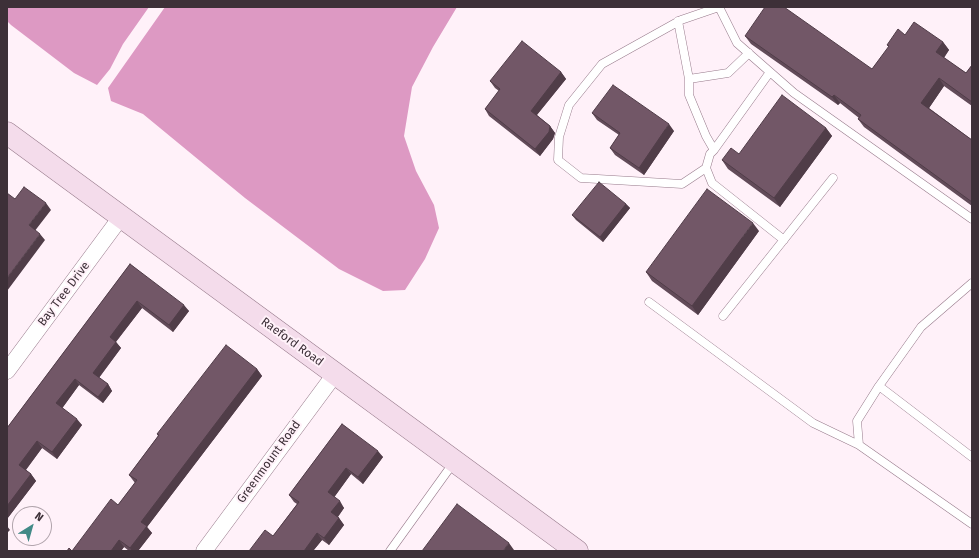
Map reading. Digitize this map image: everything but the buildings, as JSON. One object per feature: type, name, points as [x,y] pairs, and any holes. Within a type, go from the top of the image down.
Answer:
[{"type":"street","name":"Raeford Road","points":[[7,133],[577,551]]},
{"type":"street","name":"Bay Tree Drive","points":[[7,371],[121,217]]},
{"type":"street","name":"Greenmount Road","points":[[204,551],[335,374]]},
{"type":"lane","points":[[706,168],[682,184],[582,178],[558,160],[560,137],[569,105],[602,64],[678,21],[719,7],[737,43],[794,93],[972,219]]},
{"type":"lane","points":[[678,21],[689,79],[689,95],[706,136],[714,150]]},
{"type":"lane","points":[[689,79],[728,73],[749,54]]},
{"type":"lane","points":[[770,72],[710,154],[706,168],[712,183],[784,240]]},
{"type":"lane","points":[[723,316],[833,178]]},
{"type":"lane","points":[[859,445],[857,421],[878,386],[921,326],[972,283]]},
{"type":"lane","points":[[649,302],[813,423],[859,445],[972,524]]},
{"type":"lane","points":[[878,386],[972,457]]},
{"type":"lane","points":[[390,551],[454,462]]},
{"type":"shaded area","points":[[7,7],[149,7],[123,44],[110,69],[97,85],[74,73],[11,25],[7,21]]},
{"type":"shaded area","points":[[165,7],[457,7],[433,47],[412,87],[404,136],[416,171],[434,205],[439,228],[425,259],[405,290],[383,291],[339,269],[245,198],[143,114],[111,101],[108,88]]}]
